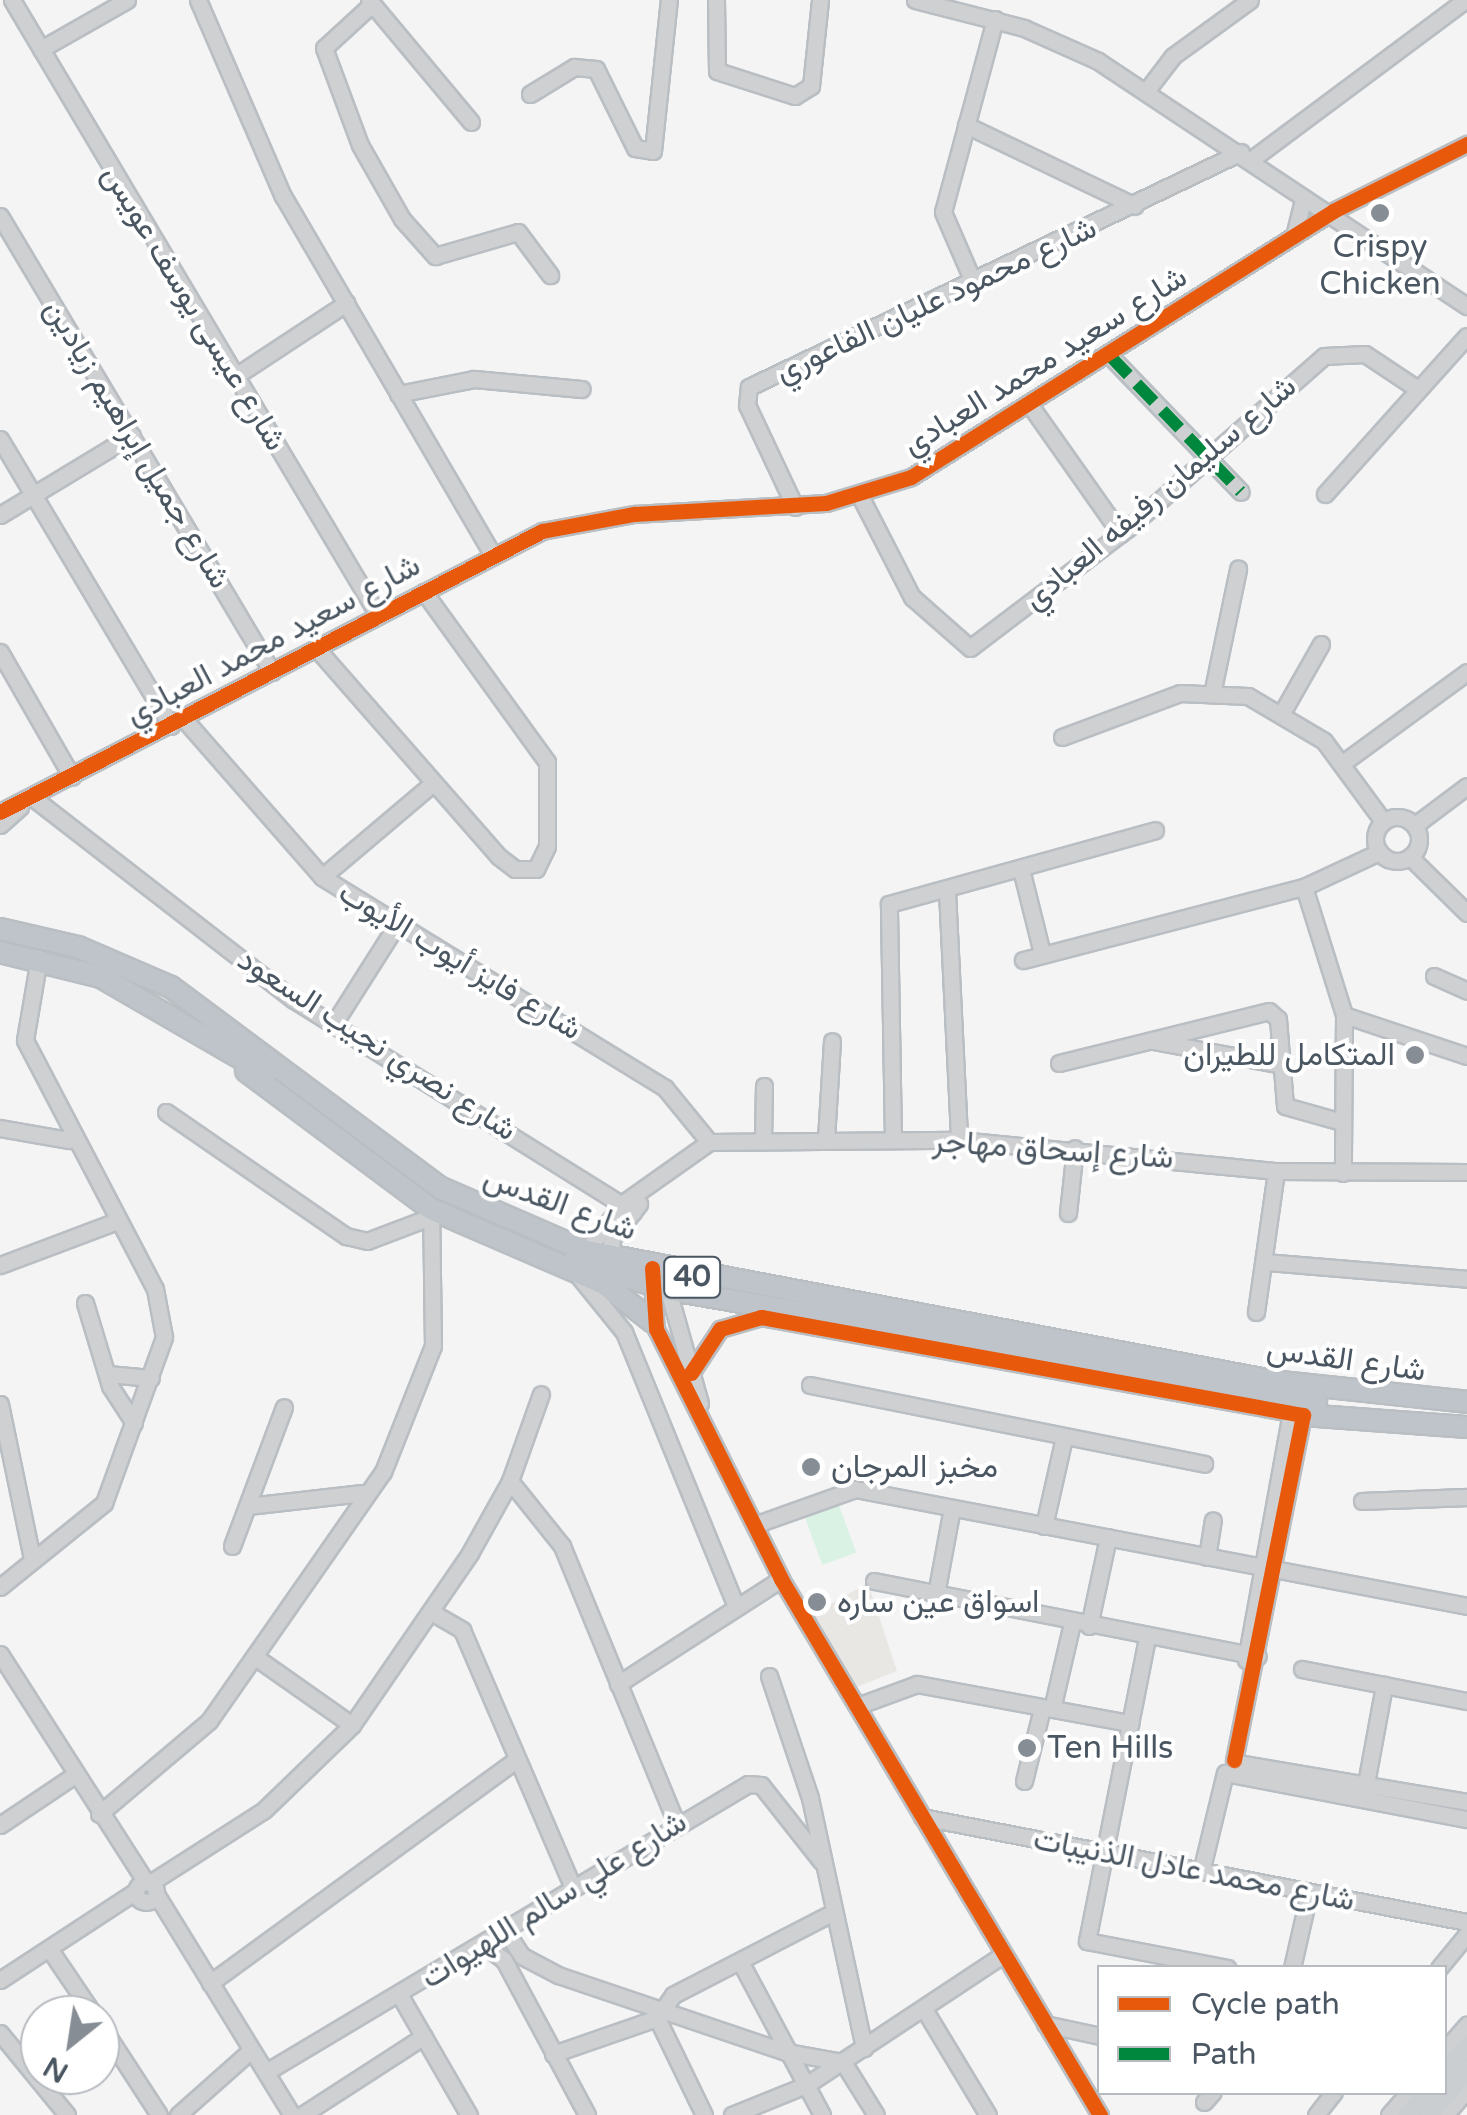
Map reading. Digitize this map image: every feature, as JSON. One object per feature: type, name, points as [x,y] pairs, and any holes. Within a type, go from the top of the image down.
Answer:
[{"type":"highway","name":"شارع القدس","points":[[0,929],[132,967],[211,1013],[441,1188],[658,1278],[1290,1384],[1467,1402]]},
{"type":"highway","name":"شارع القدس","points":[[0,952],[39,958],[124,989],[211,1034],[433,1196],[525,1243],[658,1278],[1278,1396],[1467,1414]]},
{"type":"highway","points":[[124,989],[134,981],[132,967]]},
{"type":"highway","points":[[211,1034],[257,1080],[428,1214],[628,1296],[653,1322]]},
{"type":"highway","points":[[1297,1414],[1467,1427]]},
{"type":"main road","points":[[1447,2070],[1467,2047]]},
{"type":"main road","points":[[1447,2094],[1467,2070]]},
{"type":"main road","points":[[1408,2115],[1425,2095]]},
{"type":"main road","points":[[1429,2115],[1446,2095]]},
{"type":"street","name":"شارع عيسى يوسف عويس","points":[[12,0],[378,616]]},
{"type":"street","points":[[41,49],[127,0]]},
{"type":"street","points":[[198,0],[256,143],[492,555]]},
{"type":"street","points":[[530,94],[574,67],[596,69],[635,148],[653,151],[669,0]]},
{"type":"street","points":[[716,0],[717,71],[795,96],[812,86],[820,0]]},
{"type":"street","points":[[915,0],[995,18],[1146,90],[1327,216],[1467,306]]},
{"type":"street","points":[[1146,90],[1172,56],[1250,0]]},
{"type":"street","name":"شارع محمود عليان الفاعوري","points":[[795,507],[747,388],[975,286],[1134,206],[1246,156],[1465,0]]},
{"type":"street","points":[[471,122],[371,2],[324,48],[350,122],[402,219],[435,256],[518,232],[550,275]]},
{"type":"street","points":[[975,286],[943,212],[995,18]]},
{"type":"street","points":[[966,125],[1134,206]]},
{"type":"street","name":"شارع سعيد محمد العبادي","points":[[0,812],[72,778],[492,555],[580,520],[795,507],[860,496],[1032,408],[1294,236],[1467,144]]},
{"type":"street","points":[[1294,236],[1302,195]]},
{"type":"street","name":"شارع جميل إبراهيم زيادين","points":[[0,216],[272,672]]},
{"type":"street","points":[[237,376],[346,302]]},
{"type":"street","points":[[1325,494],[1416,388],[1467,336]]},
{"type":"street","name":"شارع سليمان رفيفه العبادي","points":[[860,496],[912,597],[967,648],[1121,534],[1337,351],[1365,354],[1416,388]]},
{"type":"street","points":[[1112,357],[1241,492]]},
{"type":"street","points":[[398,394],[474,379],[582,389]]},
{"type":"street","points":[[1032,408],[1121,534]]},
{"type":"street","points":[[0,514],[132,435]]},
{"type":"street","name":"شارع فايز أيوب الأيوب","points":[[0,439],[177,722],[322,878],[394,929],[666,1088],[709,1142]]},
{"type":"street","points":[[1213,689],[1238,569]]},
{"type":"street","points":[[316,649],[506,864],[527,871],[540,864],[552,788],[546,762],[424,592]]},
{"type":"street","points":[[1283,710],[1321,644]]},
{"type":"street","points":[[0,652],[72,778]]},
{"type":"street","points":[[1344,762],[1467,672]]},
{"type":"street","points":[[1062,737],[1118,712],[1213,689],[1283,710],[1344,762],[1382,821],[1378,852]]},
{"type":"street","points":[[322,878],[432,784]]},
{"type":"street","points":[[1382,821],[1414,825],[1467,786]]},
{"type":"street","name":"شارع سعيد محمد العبادي","points":[[0,825],[29,798]]},
{"type":"street","name":"شارع نصري نجيب السعود","points":[[29,798],[334,1025],[628,1208]]},
{"type":"street","points":[[1410,857],[1414,825]]},
{"type":"street","points":[[893,1140],[886,909],[1154,830]]},
{"type":"street","points":[[1023,960],[1304,888],[1378,852],[1410,857],[1467,913]]},
{"type":"street","points":[[1021,869],[1042,953]]},
{"type":"street","points":[[1304,888],[1344,1015],[1342,1173]]},
{"type":"street","points":[[947,890],[960,1140]]},
{"type":"street","points":[[334,1025],[394,929]]},
{"type":"street","points":[[0,1587],[32,1559],[94,1517],[151,1378],[162,1308],[70,1140],[23,1028],[39,958]]},
{"type":"street","points":[[1434,976],[1467,991]]},
{"type":"street","points":[[1059,1062],[1264,1010],[1278,1019],[1288,1110],[1342,1122]]},
{"type":"street","points":[[1344,1015],[1467,1056]]},
{"type":"street","points":[[1144,1039],[1282,1065]]},
{"type":"street","points":[[826,1139],[832,1041]]},
{"type":"street","points":[[763,1140],[764,1086]]},
{"type":"street","points":[[99,1814],[201,1730],[258,1658],[362,1493],[388,1462],[433,1346],[428,1214],[366,1241],[346,1236],[166,1112]]},
{"type":"street","points":[[0,1128],[70,1140]]},
{"type":"street","name":"شارع إسحاق مهاجر","points":[[709,1142],[960,1140],[1075,1148],[1276,1172],[1467,1172]]},
{"type":"street","points":[[586,1251],[652,1184],[709,1142]]},
{"type":"street","points":[[1068,1212],[1075,1148]]},
{"type":"street","points":[[1256,1312],[1276,1172]]},
{"type":"street","points":[[613,1259],[611,1240],[628,1208]]},
{"type":"street","points":[[0,1265],[117,1220]]},
{"type":"street","points":[[1266,1262],[1467,1279]]},
{"type":"street","points":[[577,1274],[624,1332],[735,1604]]},
{"type":"street","points":[[658,1278],[653,1322],[699,1407],[781,1579],[1001,1956],[1100,2115]]},
{"type":"street","points":[[658,1278],[692,1374],[699,1407]]},
{"type":"street","points":[[85,1303],[108,1374],[134,1424]]},
{"type":"street","points":[[692,1374],[720,1329],[761,1317],[1297,1414],[1231,1766],[1201,1872]]},
{"type":"street","points":[[108,1374],[151,1378]]},
{"type":"street","points":[[810,1385],[1204,1464]]},
{"type":"street","points":[[0,1980],[146,1891],[264,1810],[352,1724],[433,1612],[510,1482],[540,1394]]},
{"type":"street","points":[[0,1404],[32,1559]]},
{"type":"street","points":[[232,1546],[284,1407]]},
{"type":"street","points":[[1044,1526],[1064,1438]]},
{"type":"street","points":[[510,1482],[562,1546],[676,1823]]},
{"type":"street","points":[[754,1525],[849,1489],[1467,1606]]},
{"type":"street","points":[[248,1506],[362,1493]]},
{"type":"street","points":[[1362,1501],[1467,1497]]},
{"type":"street","points":[[936,1594],[952,1508]]},
{"type":"street","points":[[1207,1557],[1213,1520]]},
{"type":"street","points":[[1024,1781],[1108,1537]]},
{"type":"street","points":[[618,1684],[735,1604],[781,1579]]},
{"type":"street","points":[[874,1581],[1147,1638],[1252,1655]]},
{"type":"street","points":[[433,1612],[462,1630],[513,1762],[572,1886]]},
{"type":"street","points":[[1147,1638],[1087,1941],[1211,1965]]},
{"type":"street","points":[[0,1654],[73,1776],[292,2115]]},
{"type":"street","points":[[258,1658],[352,1724]]},
{"type":"street","points":[[1302,1669],[1467,1701]]},
{"type":"street","points":[[770,1676],[821,1861],[828,1915],[864,2048]]},
{"type":"street","points":[[857,1706],[886,1688],[917,1684],[1130,1723]]},
{"type":"street","points":[[1364,1790],[1384,1685]]},
{"type":"street","points":[[210,1983],[513,1762]]},
{"type":"street","points":[[1231,1766],[1465,1808]]},
{"type":"street","points":[[0,1826],[73,1776]]},
{"type":"street","name":"شارع علي سالم اللهيوات","points":[[266,2072],[484,1946],[572,1886],[676,1823],[761,1784],[821,1861]]},
{"type":"street","name":"شارع محمد عادل الذنيبات","points":[[922,1817],[1467,1922]]},
{"type":"street","points":[[1293,1965],[1309,1893]]},
{"type":"street","points":[[553,2054],[659,2011],[828,1915]]},
{"type":"street","points":[[505,1930],[548,1970],[786,2052],[843,2062],[876,2115]]},
{"type":"street","points":[[1441,1965],[1467,1934]]},
{"type":"street","points":[[484,1946],[504,1960],[588,2115]]},
{"type":"street","points":[[50,1950],[80,1995]]},
{"type":"street","points":[[732,2115],[806,2085],[1001,1956]]},
{"type":"street","points":[[742,1965],[822,2115]]},
{"type":"street","points":[[400,1994],[470,2115]]},
{"type":"street","points":[[924,2009],[988,2115]]},
{"type":"street","points":[[659,2011],[704,2115]]},
{"type":"street","points":[[1045,2024],[1097,2035]]},
{"type":"street","points":[[1447,2048],[1467,2025]]},
{"type":"street","points":[[0,2033],[67,2115]]},
{"type":"street","points":[[302,2115],[424,2036]]},
{"type":"street","points":[[178,2115],[250,2050]]},
{"type":"street","points":[[120,2055],[159,2115]]},
{"type":"street","points":[[1445,2115],[1467,2090]]},
{"type":"street","points":[[1316,2115],[1332,2095]]},
{"type":"street","points":[[1389,2115],[1406,2095]]},
{"type":"shaded area","points":[[868,1583],[897,1671],[857,1687],[811,1615]]},
{"type":"green space","points":[[837,1500],[856,1553],[822,1565],[803,1512]]},
{"type":"marked path","points":[[1111,357],[1241,492]]},
{"type":"cycle path","points":[[0,812],[542,531],[634,514],[826,503],[911,477],[1333,211],[1467,144]]},
{"type":"cycle path","points":[[652,1268],[656,1329],[781,1579],[1100,2115]]},
{"type":"cycle path","points":[[691,1373],[720,1329],[761,1317],[1303,1415],[1234,1760]]},
{"type":"place","name":"Crispy Chicken","points":[[1380,213]]},
{"type":"place","name":"المتكامل للطيران","points":[[1415,1055]]},
{"type":"place","name":"مخبز المرجان","points":[[811,1467]]},
{"type":"place","name":"اسواق عين ساره","points":[[817,1602]]},
{"type":"place","name":"Ten Hills","points":[[1027,1748]]}]
